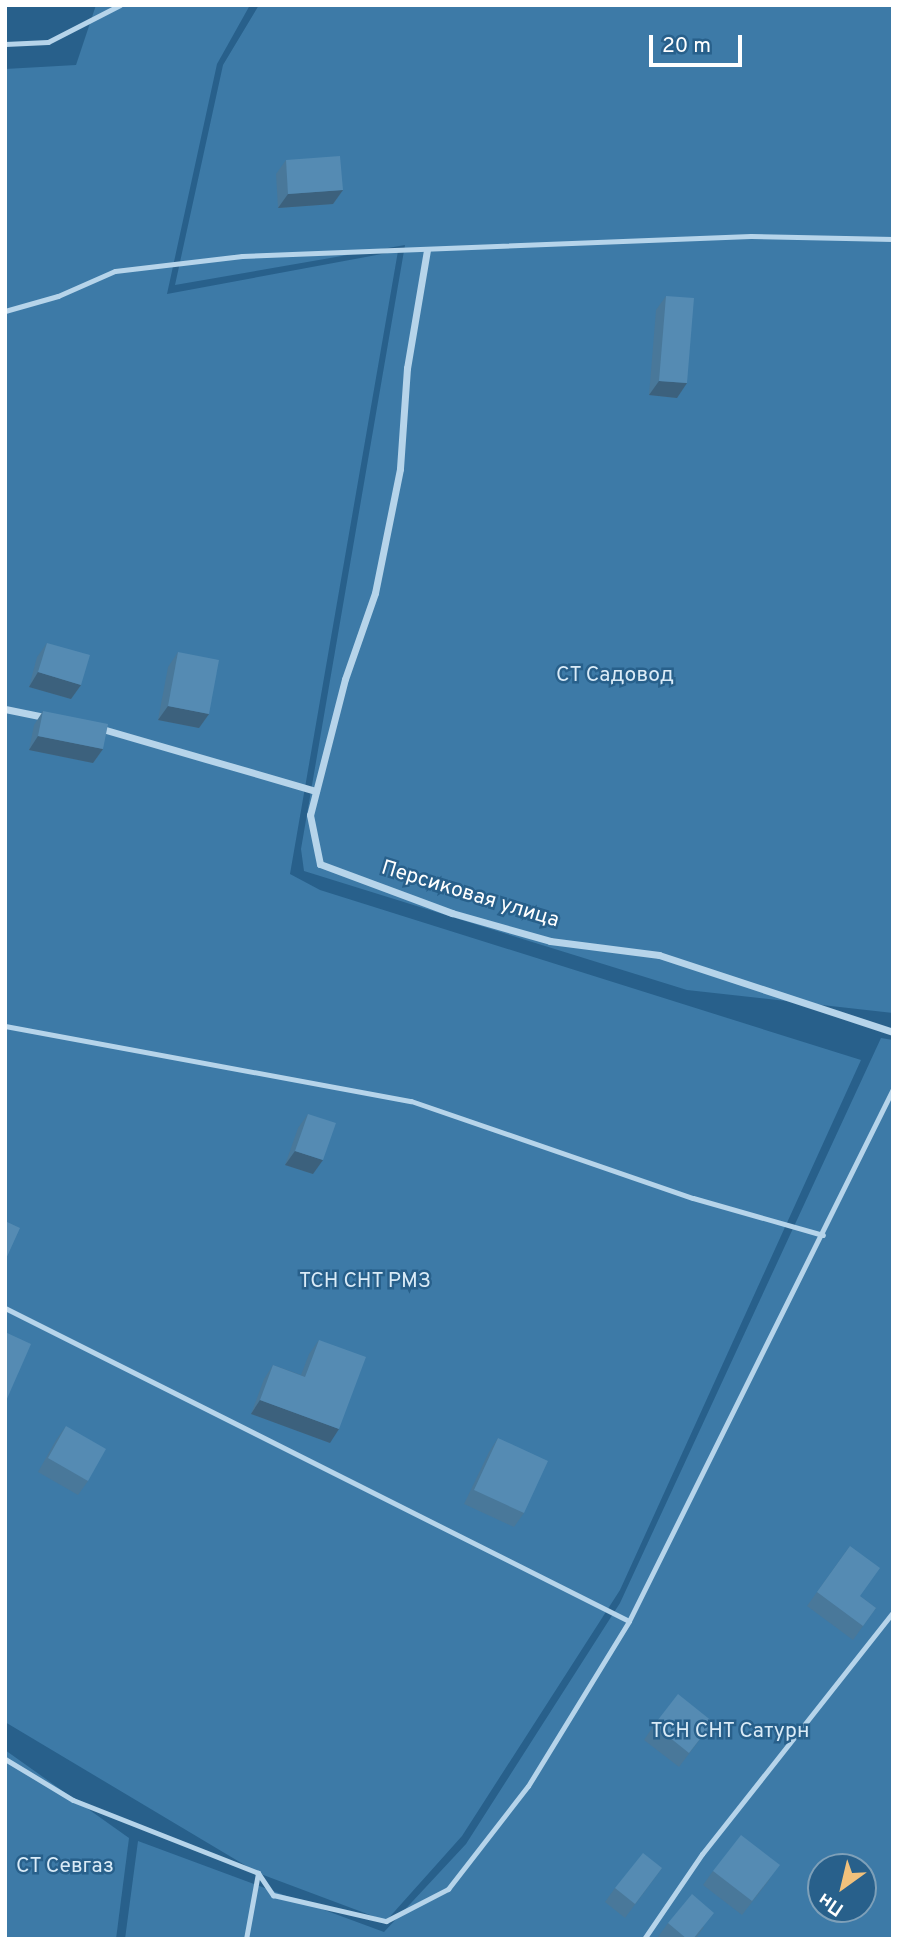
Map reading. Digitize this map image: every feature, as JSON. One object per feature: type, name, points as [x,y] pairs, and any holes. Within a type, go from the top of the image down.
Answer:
[{"type":"street","points":[[91,727],[316,791],[345,679],[375,593],[400,469],[407,368],[427,250]]},
{"type":"street","points":[[5,709],[54,719]]},
{"type":"street","name":"Персиковая улица","points":[[316,791],[310,815],[320,864],[452,913],[550,941],[659,955],[893,1032]]},
{"type":"lane","points":[[5,44],[48,42],[120,5]]},
{"type":"lane","points":[[5,311],[58,296],[115,271],[242,256],[751,236],[893,239]]},
{"type":"lane","points":[[5,1026],[411,1101],[693,1198],[823,1235]]},
{"type":"lane","points":[[5,1759],[73,1800],[258,1873],[273,1895],[386,1921],[448,1889],[528,1786],[629,1621],[823,1235],[893,1089]]},
{"type":"lane","points":[[5,1308],[629,1621]]},
{"type":"lane","points":[[644,1939],[702,1854],[893,1612]]},
{"type":"lane","points":[[246,1939],[258,1873]]},
{"type":"green space","name":"ТСН СНТ РМЗ","points":[[96,5],[250,5],[217,64],[167,294],[398,251],[290,874],[320,890],[861,1060],[620,1590],[462,1836],[386,1921],[258,1873],[5,1722],[5,69],[76,65]]},
{"type":"green space","name":"СТ Садовод","points":[[259,5],[893,5],[893,1013],[687,990],[304,871],[301,849],[405,245],[175,285],[223,65]]},
{"type":"green space","name":"ТСН СНТ Сатурн","points":[[881,1038],[893,1040],[893,1939],[125,1939],[138,1841],[384,1932],[466,1844],[620,1603]]},
{"type":"green space","name":"СТ Севгаз","points":[[5,1750],[129,1838],[116,1939],[5,1939]]},
{"type":"building","points":[[340,156],[343,190],[288,194],[286,160]]},
{"type":"building","points":[[666,296],[694,298],[687,383],[659,381]]},
{"type":"building","points":[[47,643],[90,655],[81,685],[38,672]]},
{"type":"building","points":[[178,652],[219,660],[209,714],[168,706]]},
{"type":"building","points":[[43,711],[108,724],[103,749],[38,736]]},
{"type":"building","points":[[308,1114],[336,1123],[323,1160],[295,1151]]},
{"type":"building","points":[[5,1221],[20,1228],[5,1261]]},
{"type":"building","points":[[5,1332],[31,1344],[6,1401],[5,1401]]},
{"type":"building","points":[[319,1340],[366,1357],[339,1429],[260,1400],[273,1365],[305,1377]]},
{"type":"building","points":[[66,1426],[106,1449],[88,1481],[48,1458]]},
{"type":"building","points":[[498,1438],[548,1461],[524,1513],[474,1490]]},
{"type":"building","points":[[850,1546],[880,1568],[860,1596],[876,1608],[863,1626],[817,1592]]},
{"type":"building","points":[[678,1694],[713,1722],[689,1753],[654,1725]]},
{"type":"building","points":[[741,1835],[780,1865],[752,1901],[713,1871]]},
{"type":"building","points":[[643,1853],[662,1868],[635,1904],[615,1888]]},
{"type":"building","points":[[692,1894],[714,1913],[693,1939],[687,1939],[668,1923]]}]
